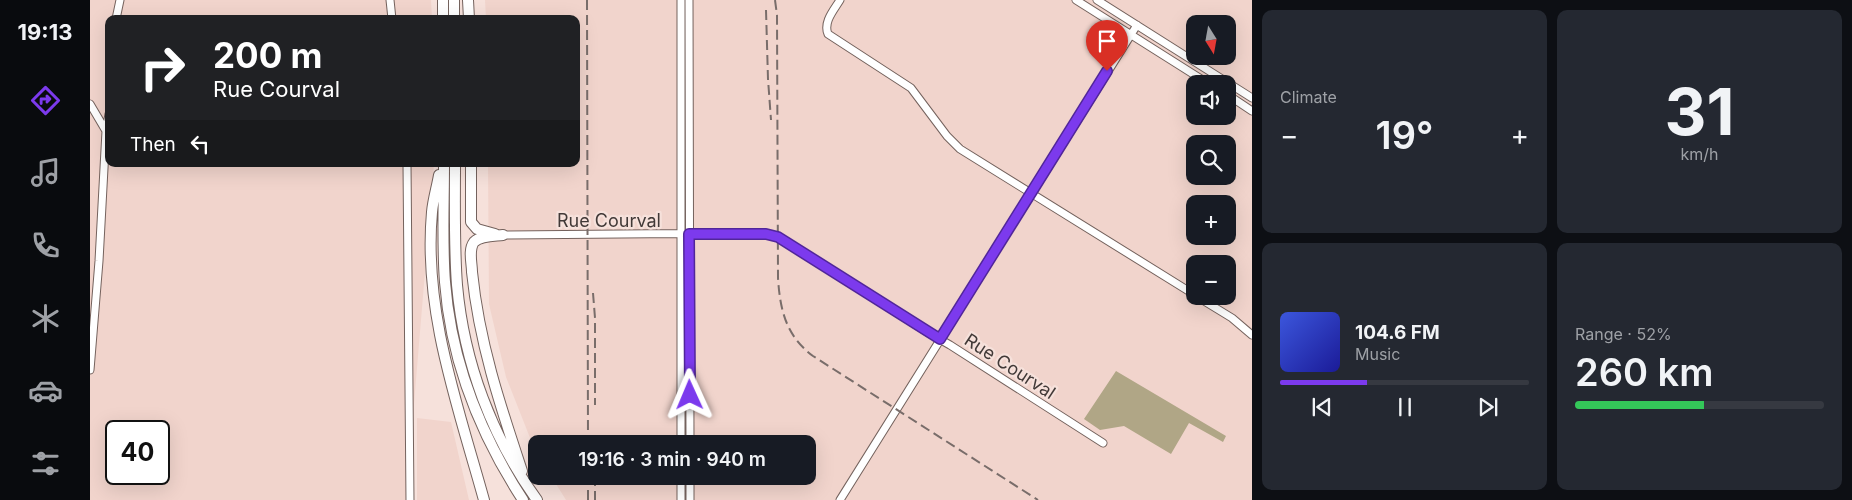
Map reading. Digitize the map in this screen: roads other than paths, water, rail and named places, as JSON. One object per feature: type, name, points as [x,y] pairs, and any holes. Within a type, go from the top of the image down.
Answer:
[{"type":"highway","points":[[443,0],[443,15]]},
{"type":"highway","points":[[454,0],[454,15]]},
{"type":"highway","points":[[468,0],[469,15]]},
{"type":"highway","points":[[441,167],[432,211],[432,273],[436,314],[449,373],[484,500]]},
{"type":"highway","points":[[442,167],[445,281],[455,348],[466,387],[484,432],[498,460],[523,500]]},
{"type":"highway","points":[[455,167],[456,271],[466,346],[480,390],[497,432],[537,500]]},
{"type":"highway","points":[[471,167],[471,222],[480,231],[503,235]]},
{"type":"highway","points":[[503,235],[480,238],[473,244],[471,252],[474,284],[479,325],[491,375],[528,487]]},
{"type":"street","points":[[117,15],[120,0]]},
{"type":"street","points":[[390,0],[392,15]]},
{"type":"street","points":[[681,0],[681,142],[690,435]]},
{"type":"street","points":[[681,435],[685,234],[689,142],[689,0]]},
{"type":"street","points":[[840,0],[827,22],[826,29],[828,34],[908,86],[960,149],[1186,290]]},
{"type":"street","points":[[1076,0],[1195,75]]},
{"type":"street","points":[[1097,0],[1252,98]]},
{"type":"street","points":[[840,500],[1137,25]]},
{"type":"street","points":[[1236,100],[1252,111]]},
{"type":"street","points":[[90,104],[105,129]]},
{"type":"street","points":[[681,142],[689,142]]},
{"type":"street","points":[[90,370],[105,148]]},
{"type":"street","points":[[408,167],[410,500]]},
{"type":"street","name":"Rue Courval","points":[[503,235],[766,234],[778,237],[1103,443]]},
{"type":"street","points":[[1211,305],[1232,318],[1252,335]]},
{"type":"street","points":[[681,485],[681,500]]},
{"type":"street","points":[[690,485],[690,500]]},
{"type":"railway","points":[[587,0],[588,435]]},
{"type":"railway","points":[[775,0],[777,15],[778,278],[786,322],[796,340],[813,356],[1038,500]]},
{"type":"railway","points":[[766,10],[771,120]]},
{"type":"railway","points":[[593,293],[595,318],[595,405]]},
{"type":"railway","points":[[588,485],[588,500]]},
{"type":"railway","points":[[595,485],[595,500]]}]
